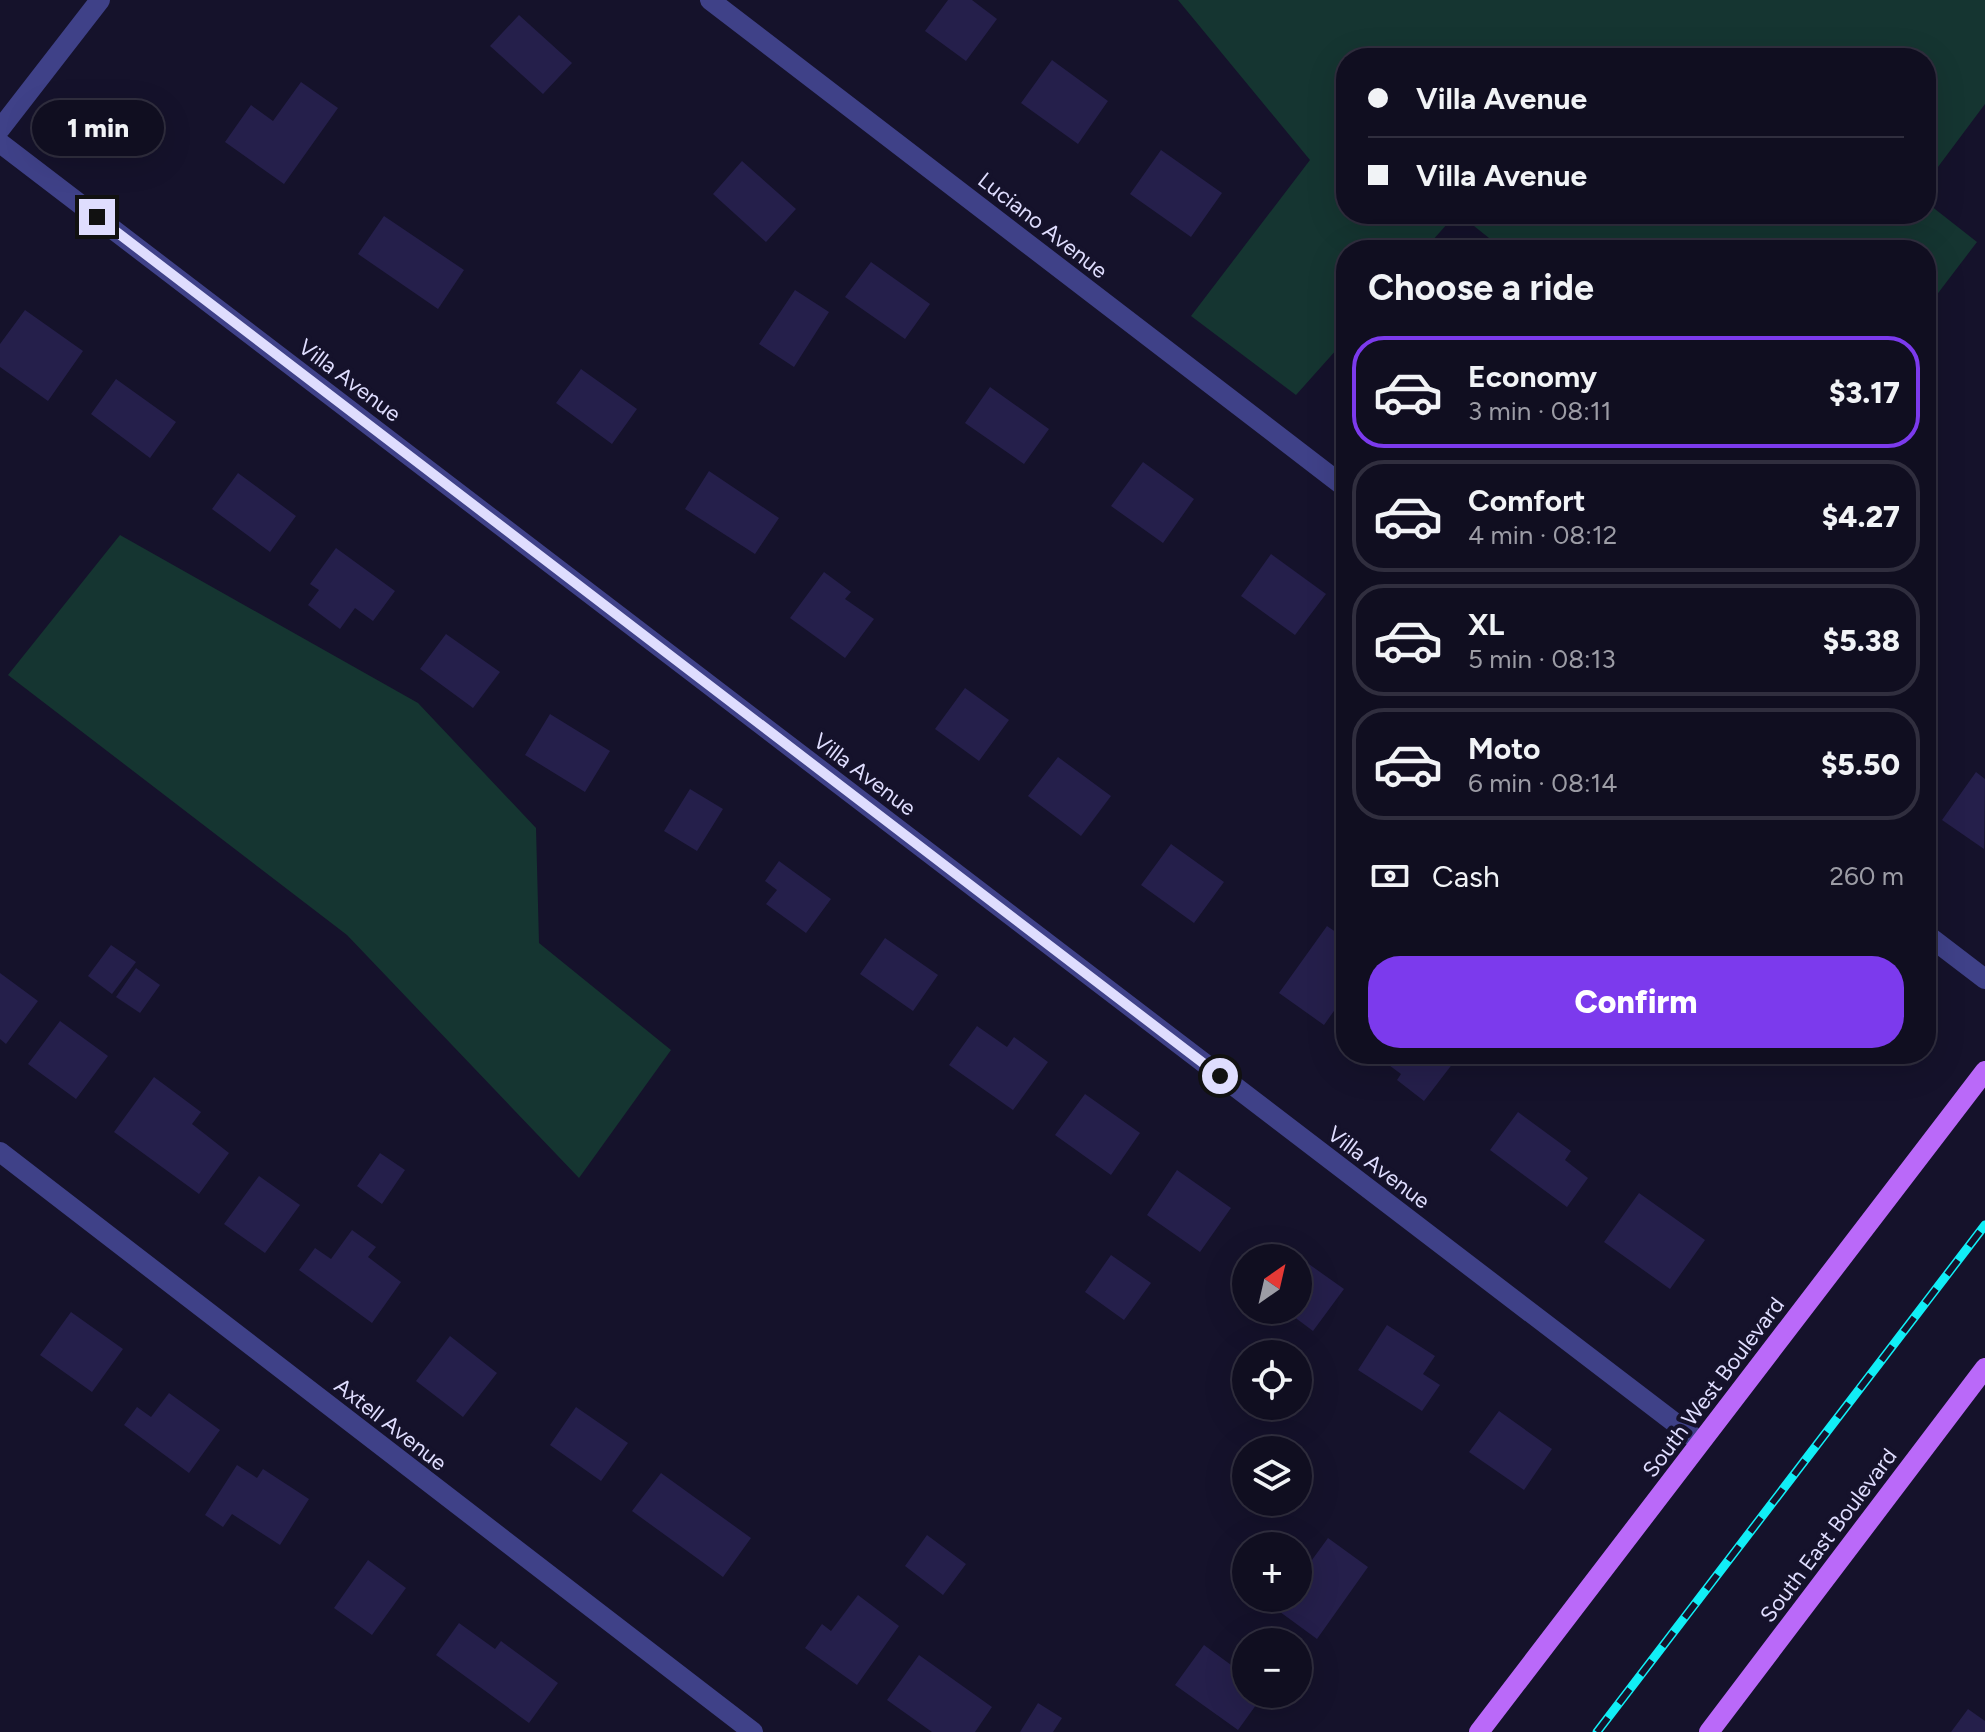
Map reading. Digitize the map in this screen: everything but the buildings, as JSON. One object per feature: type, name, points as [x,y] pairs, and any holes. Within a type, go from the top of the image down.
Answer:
[{"type":"main road","name":"South West Boulevard","points":[[1479,1732],[1985,1071]]},
{"type":"main road","name":"South East Boulevard","points":[[1709,1732],[1985,1368]]},
{"type":"street","points":[[0,129],[100,0]]},
{"type":"street","name":"Luciano Avenue","points":[[718,2],[1336,480]]},
{"type":"street","name":"Villa Avenue","points":[[0,143],[1700,1442]]},
{"type":"street","points":[[1936,942],[1985,979]]},
{"type":"street","name":"Axtell Avenue","points":[[0,1152],[753,1732]]},
{"type":"green space","points":[[1178,0],[1985,0],[1985,104],[1936,170],[1936,48],[1336,48],[1336,224],[1447,224],[1433,240],[1336,240],[1336,350],[1296,395],[1191,316],[1310,160]]},
{"type":"green space","points":[[1936,210],[1977,242],[1936,296],[1936,240],[1492,240],[1472,224],[1936,224]]},
{"type":"green space","points":[[120,535],[418,703],[536,828],[539,943],[671,1050],[579,1178],[347,935],[8,675]]},
{"type":"railway","points":[[1597,1732],[1985,1225]]},
{"type":"route","points":[[97,217],[1220,1076]]}]
